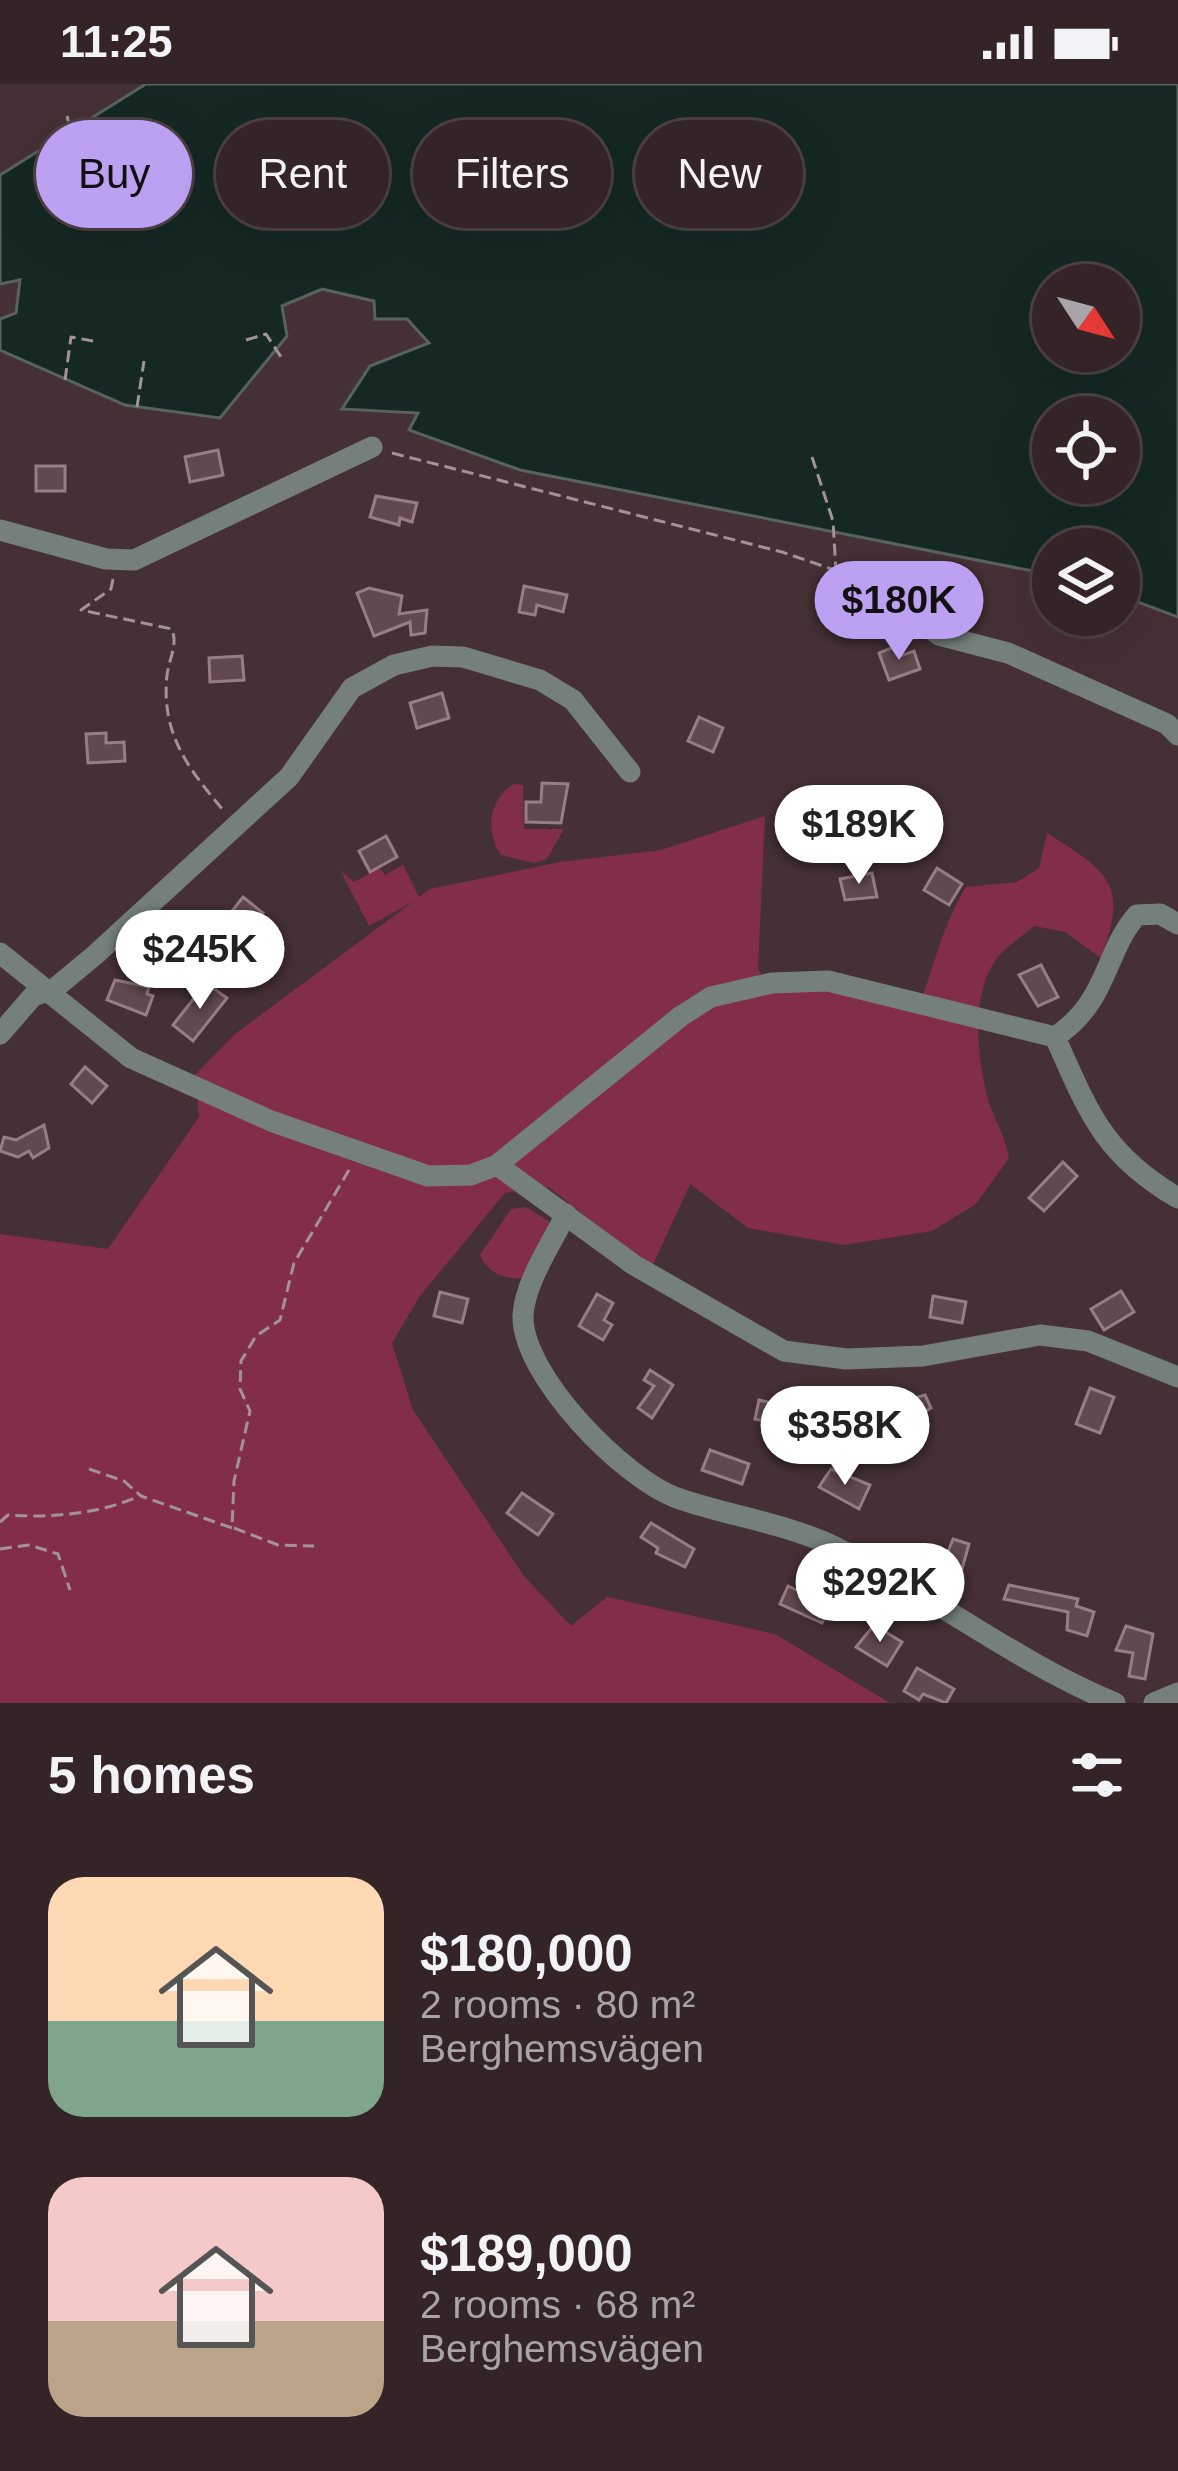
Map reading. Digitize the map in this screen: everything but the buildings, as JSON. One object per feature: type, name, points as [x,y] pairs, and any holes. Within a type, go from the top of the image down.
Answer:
[{"type":"street","points":[[0,530],[106,560],[134,560],[372,447]]},
{"type":"street","points":[[870,583],[939,635],[1007,653],[1167,724],[1178,735]]},
{"type":"street","points":[[0,1034],[44,992],[95,955],[289,777],[352,688],[394,664],[432,656],[483,661],[540,680],[573,700],[630,772]]},
{"type":"street","points":[[1055,1037],[1104,983],[1137,915],[1160,914],[1178,924]]},
{"type":"street","points":[[0,953],[130,1058],[359,1154],[428,1175],[470,1175],[497,1166],[681,1016],[711,997],[772,983],[828,981],[1055,1037]]},
{"type":"street","points":[[1055,1037],[1086,1106],[1115,1152],[1136,1174],[1178,1198]]},
{"type":"street","points":[[497,1166],[634,1265],[721,1320],[784,1351],[845,1359],[922,1356],[1040,1335],[1088,1341],[1178,1378]]},
{"type":"street","points":[[566,1214],[524,1307],[526,1336],[560,1397],[637,1475],[672,1496],[834,1546],[1069,1684],[1115,1703]]},
{"type":"street","points":[[1154,1703],[1178,1693]]},
{"type":"path","points":[[67,116],[68,120]]},
{"type":"path","points":[[246,340],[266,334],[281,357]]},
{"type":"path","points":[[65,380],[71,337],[93,341]]},
{"type":"path","points":[[137,407],[144,361]]},
{"type":"path","points":[[372,447],[782,552],[870,583]]},
{"type":"path","points":[[812,458],[833,521],[836,571]]},
{"type":"path","points":[[112,584],[81,610],[172,629],[176,644],[164,708],[170,733],[187,767],[236,826]]},
{"type":"path","points":[[232,1528],[234,1481],[250,1411],[240,1389],[241,1361],[256,1336],[280,1320],[294,1263],[359,1154]]},
{"type":"path","points":[[89,1469],[124,1481],[141,1496],[278,1545],[314,1546]]},
{"type":"path","points":[[0,1522],[8,1515],[42,1517],[116,1507],[141,1496]]},
{"type":"path","points":[[0,1549],[29,1545],[58,1554],[70,1590]]},
{"type":"shaded area","points":[[146,84],[1178,84],[1178,617],[1140,603],[1140,528],[1032,528],[1032,571],[520,470],[409,430],[418,413],[342,409],[370,366],[429,343],[407,319],[375,319],[374,301],[322,289],[282,306],[287,336],[220,418],[125,405],[0,350],[0,319],[16,313],[20,280],[0,284],[0,175],[36,153],[36,228],[192,228],[192,120],[88,120]]},
{"type":"shaded area","points":[[513,784],[523,785],[524,829],[564,829],[547,859],[534,863],[501,855],[496,846],[491,826],[494,808]]},
{"type":"shaded area","points":[[765,816],[758,968],[769,993],[823,988],[918,1008],[966,887],[1017,882],[1039,868],[1047,833],[1086,859],[1108,882],[1113,913],[1101,958],[1065,932],[1034,926],[1006,948],[989,971],[978,1024],[981,1062],[987,1096],[1009,1158],[976,1204],[932,1231],[844,1245],[748,1228],[690,1184],[651,1269],[549,1187],[505,1193],[420,1296],[392,1343],[413,1410],[524,1576],[571,1626],[607,1597],[775,1634],[890,1703],[0,1703],[0,1234],[108,1249],[199,1117],[195,1075],[235,1034],[414,901],[369,926],[340,870],[354,882],[380,868],[385,875],[403,865],[419,897],[430,889],[560,862],[661,850]]},
{"type":"shaded area","points":[[526,1207],[550,1222],[522,1278],[502,1276],[480,1255],[511,1209]]}]
